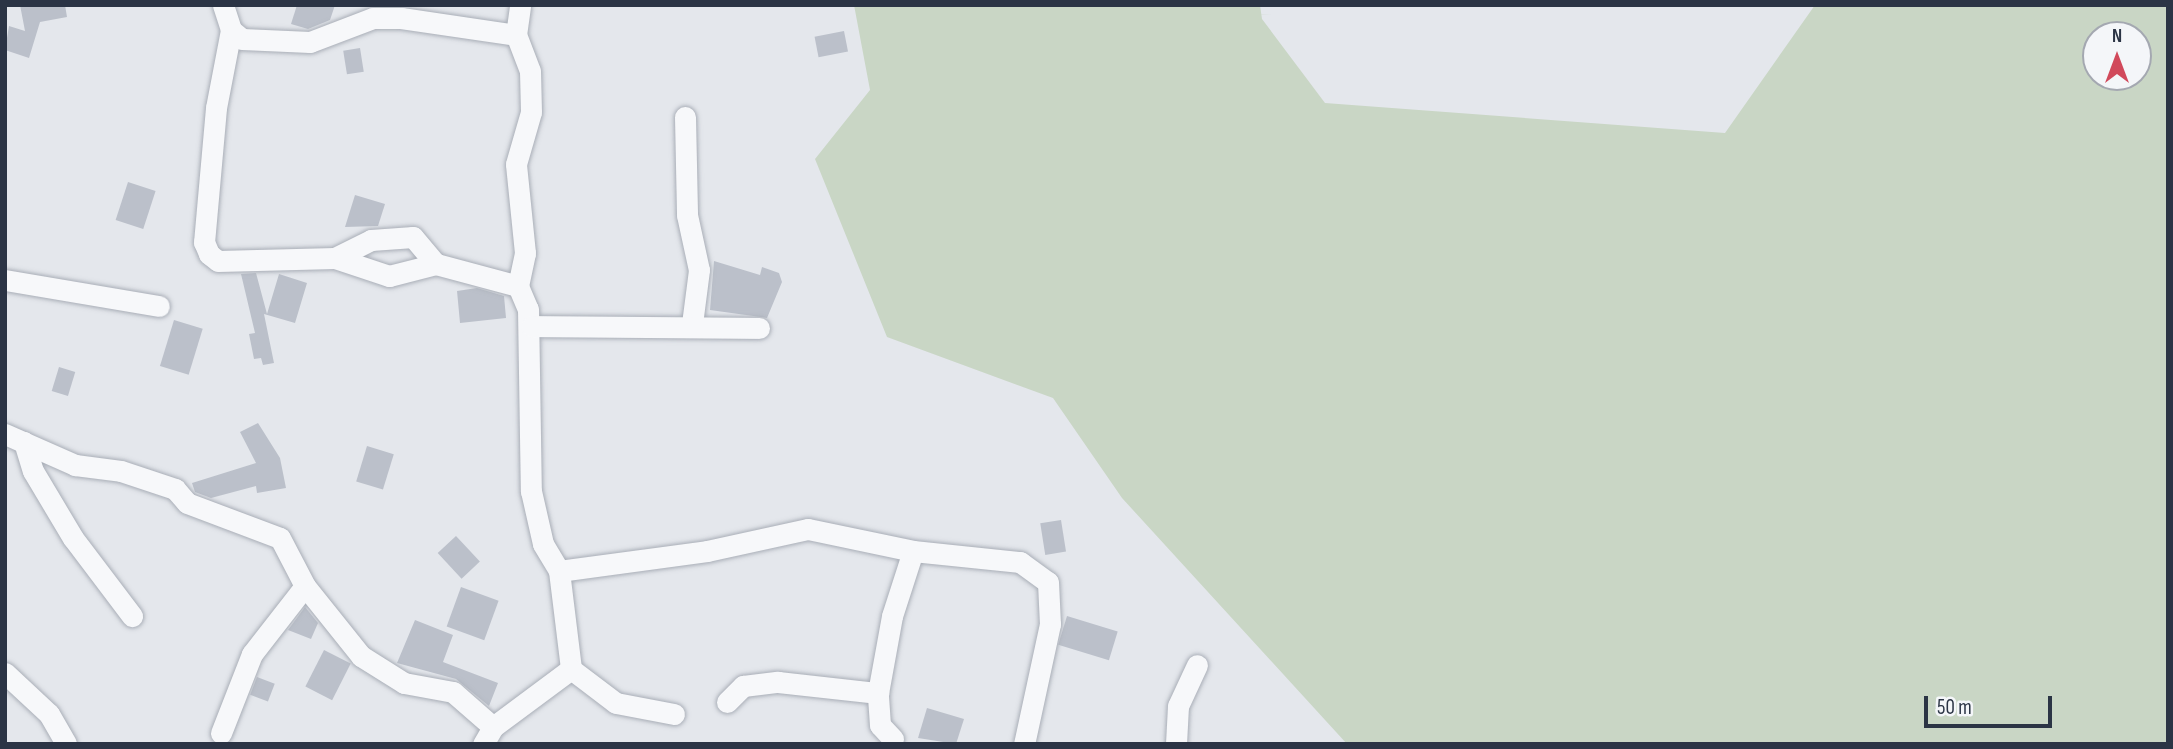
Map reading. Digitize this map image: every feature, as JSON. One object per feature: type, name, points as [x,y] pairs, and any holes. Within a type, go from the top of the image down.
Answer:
[{"type":"street","points":[[223,5],[231,30],[216,108],[204,242],[209,254],[218,261],[335,258],[389,276],[436,264],[518,286]]},
{"type":"street","points":[[520,5],[516,36],[530,71],[531,112],[516,164],[525,253],[518,286],[532,326],[531,491],[543,544],[559,571],[571,669],[616,703],[674,714]]},
{"type":"street","points":[[231,30],[242,39],[310,42],[373,18],[398,12],[516,36]]},
{"type":"street","points":[[685,117],[687,215],[699,270],[692,324]]},
{"type":"street","points":[[335,258],[371,240],[413,237],[436,264]]},
{"type":"street","points":[[5,280],[159,306]]},
{"type":"street","points":[[532,326],[692,324],[759,328]]},
{"type":"street","points":[[15,438],[75,465],[121,471],[175,489],[187,503],[280,538],[305,586],[361,656],[404,682],[453,692],[488,735],[571,669]]},
{"type":"street","points":[[15,438],[73,538],[132,616]]},
{"type":"street","points":[[559,571],[694,553],[808,529],[913,551],[1020,562],[1048,582],[1045,669],[1024,744]]},
{"type":"street","points":[[893,739],[880,725],[878,693],[892,616],[913,551]]},
{"type":"street","points":[[221,733],[252,654],[305,586]]},
{"type":"street","points":[[1176,744],[1178,706],[1197,665]]},
{"type":"street","points":[[5,673],[49,714],[66,744]]},
{"type":"street","points":[[727,702],[743,686],[778,682],[878,693]]},
{"type":"green space","points":[[854,5],[1260,5],[1262,19],[1325,103],[1725,133],[1815,5],[2168,5],[2168,744],[1347,744],[1122,498],[1053,398],[887,337],[815,159],[870,90]]},
{"type":"building","points":[[20,5],[65,5],[67,17],[40,22],[29,58],[5,50],[9,26],[25,31]]},
{"type":"building","points":[[297,5],[335,5],[330,20],[308,29],[291,24]]},
{"type":"building","points":[[844,31],[848,52],[819,57],[815,37]]},
{"type":"building","points":[[360,48],[364,72],[347,74],[343,51]]},
{"type":"building","points":[[128,182],[156,191],[143,229],[116,220]]},
{"type":"building","points":[[355,195],[385,204],[378,226],[345,227]]},
{"type":"building","points":[[714,261],[760,275],[762,267],[779,273],[782,282],[767,318],[710,310]]},
{"type":"building","points":[[256,273],[267,314],[279,274],[307,283],[295,323],[264,314],[274,363],[263,365],[261,358],[254,359],[249,334],[255,333],[241,274]]},
{"type":"building","points":[[477,288],[504,296],[506,318],[460,323],[457,291]]},
{"type":"building","points":[[174,320],[203,329],[189,375],[160,366]]},
{"type":"building","points":[[59,367],[75,372],[68,396],[52,391]]},
{"type":"building","points":[[258,423],[280,458],[286,488],[257,493],[256,486],[211,498],[195,492],[192,483],[256,463],[240,432]]},
{"type":"building","points":[[367,446],[394,454],[383,490],[356,481]]},
{"type":"building","points":[[1061,520],[1066,552],[1045,555],[1040,523]]},
{"type":"building","points":[[456,536],[480,562],[462,579],[438,553]]},
{"type":"building","points":[[461,587],[499,601],[484,640],[447,626]]},
{"type":"building","points":[[305,607],[318,623],[311,639],[288,630]]},
{"type":"building","points":[[1067,616],[1118,631],[1109,660],[1058,645]]},
{"type":"building","points":[[415,620],[453,635],[443,662],[498,683],[489,706],[456,679],[397,663]]},
{"type":"building","points":[[324,650],[351,664],[332,700],[305,687]]},
{"type":"building","points":[[257,677],[275,684],[268,702],[250,695]]},
{"type":"building","points":[[927,708],[964,719],[956,744],[918,738]]}]
